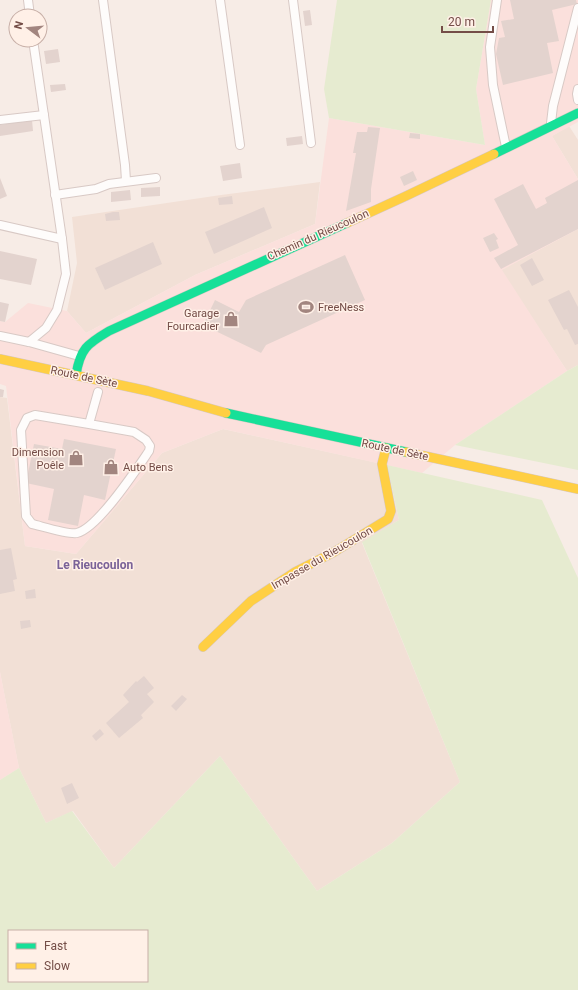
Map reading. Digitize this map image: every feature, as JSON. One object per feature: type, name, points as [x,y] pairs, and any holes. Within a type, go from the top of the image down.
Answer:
[{"type":"street","name":"Chemin du Rieucoulon","points":[[76,375],[80,357],[85,349],[96,339],[120,325],[406,196],[578,113]]},
{"type":"street","name":"Route de Sète","points":[[0,358],[148,391],[213,410],[578,489]]},
{"type":"street","name":"Route de Sète","points":[[161,404],[213,410]]},
{"type":"street","name":"Impasse du Rieucoulon","points":[[203,647],[251,601],[295,572],[334,552],[388,519],[391,510],[382,464],[386,448]]},
{"type":"lane","points":[[103,0],[126,181]]},
{"type":"lane","points":[[220,0],[240,145]]},
{"type":"lane","points":[[293,0],[311,143]]},
{"type":"lane","points":[[497,0],[490,47],[493,85],[506,148]]},
{"type":"lane","points":[[551,126],[557,88],[578,8]]},
{"type":"lane","points":[[29,342],[46,328],[58,310],[66,274],[35,48]]},
{"type":"lane","points":[[578,89],[578,100]]},
{"type":"lane","points":[[0,120],[44,115]]},
{"type":"lane","points":[[55,195],[96,189],[109,184],[126,181],[156,178]]},
{"type":"lane","points":[[0,225],[62,239]]},
{"type":"lane","points":[[0,336],[29,342],[80,357]]},
{"type":"lane","points":[[89,424],[98,392]]},
{"type":"lane","points":[[36,415],[89,424],[134,432],[146,440],[150,446],[149,451],[112,502],[84,530],[75,534],[32,524],[26,516],[21,430],[27,418],[36,415]]},
{"type":"shaded area","points":[[491,0],[578,0],[578,122],[552,136],[578,179],[578,229],[502,270],[567,371],[455,445],[422,473],[223,429],[162,453],[76,554],[25,546],[6,386],[0,384],[0,321],[5,322],[28,303],[67,311],[86,333],[195,275],[315,224],[329,118],[485,145],[476,89]]},
{"type":"shaded area","points":[[569,126],[578,140],[578,179],[552,136]]},
{"type":"shaded area","points":[[320,182],[315,224],[195,275],[86,333],[67,311],[77,263],[72,217]]},
{"type":"shaded area","points":[[578,229],[578,365],[567,371],[501,270]]},
{"type":"shaded area","points":[[0,397],[7,398],[25,546],[76,554],[162,453],[223,429],[387,465],[399,520],[362,543],[460,782],[392,843],[317,891],[220,756],[114,868],[73,811],[46,823],[19,768],[0,672]]},
{"type":"shaded area","points":[[0,672],[19,768],[0,780]]},
{"type":"green space","points":[[337,0],[491,0],[476,89],[485,145],[329,118],[324,89]]},
{"type":"green space","points":[[578,365],[578,470],[455,445],[567,371]]},
{"type":"green space","points":[[387,465],[542,500],[578,578],[578,990],[0,990],[0,780],[19,768],[46,823],[72,811],[114,868],[220,756],[317,891],[392,843],[460,782],[362,542],[399,520]]},
{"type":"building","points":[[510,0],[576,0],[577,4],[552,10],[559,41],[547,43],[553,73],[503,85],[496,54],[499,38],[505,37],[501,21],[514,19]]},
{"type":"building","points":[[310,10],[312,25],[305,26],[303,11]]},
{"type":"building","points":[[58,49],[60,62],[46,64],[44,51]]},
{"type":"building","points":[[65,84],[66,90],[51,92],[50,85]]},
{"type":"building","points":[[32,120],[33,131],[0,136],[0,125]]},
{"type":"building","points":[[368,127],[380,128],[371,189],[371,202],[346,211],[356,153],[353,153],[357,132],[367,132]]},
{"type":"building","points":[[410,133],[420,134],[420,139],[409,138]]},
{"type":"building","points":[[302,136],[303,144],[287,146],[286,138]]},
{"type":"building","points":[[240,163],[242,178],[223,181],[220,166]]},
{"type":"building","points":[[413,171],[417,180],[404,186],[400,177]]},
{"type":"building","points":[[0,178],[7,196],[0,199]]},
{"type":"building","points":[[578,180],[578,229],[501,269],[494,258],[518,245],[494,199],[523,184],[536,209],[547,203],[545,198]]},
{"type":"building","points":[[160,187],[160,196],[141,197],[141,188]]},
{"type":"building","points":[[130,190],[131,200],[111,202],[111,192]]},
{"type":"building","points":[[232,196],[233,204],[219,205],[218,198]]},
{"type":"building","points":[[264,207],[272,228],[214,254],[205,232]]},
{"type":"building","points":[[119,212],[120,220],[106,221],[105,214]]},
{"type":"building","points":[[494,233],[498,239],[496,240],[499,248],[490,252],[483,238]]},
{"type":"building","points":[[153,242],[162,264],[105,290],[95,268]]},
{"type":"building","points":[[0,251],[37,259],[31,285],[0,279]]},
{"type":"building","points":[[345,255],[365,300],[266,345],[261,353],[203,325],[215,300],[239,312],[246,300]]},
{"type":"building","points":[[532,258],[544,280],[532,286],[520,265]]},
{"type":"building","points":[[569,290],[578,307],[578,344],[575,345],[567,329],[564,330],[548,300]]},
{"type":"building","points":[[0,302],[9,304],[5,322],[0,321]]},
{"type":"building","points":[[0,389],[4,390],[3,397],[0,397]]},
{"type":"building","points":[[64,439],[116,449],[105,500],[84,495],[78,526],[48,520],[54,489],[26,483],[34,444],[62,449]]},
{"type":"building","points":[[11,548],[17,579],[13,580],[15,591],[0,594],[0,550]]},
{"type":"building","points":[[35,589],[36,598],[26,599],[25,591]]},
{"type":"building","points":[[30,620],[31,627],[21,629],[20,621]]},
{"type":"building","points":[[144,676],[154,688],[147,694],[154,702],[141,715],[143,718],[119,738],[106,723],[129,702],[123,695],[136,681],[137,682]]},
{"type":"building","points":[[182,695],[187,699],[176,711],[171,706]]},
{"type":"building","points":[[100,729],[104,734],[96,741],[92,736]]},
{"type":"building","points":[[72,783],[79,798],[67,804],[61,788]]},
{"type":"traffic: fast","points":[[494,154],[578,113]]},
{"type":"traffic: fast","points":[[76,375],[82,353],[90,344],[109,331],[347,223]]},
{"type":"traffic: fast","points":[[226,413],[406,452]]},
{"type":"traffic: slow","points":[[347,223],[494,154]]},
{"type":"traffic: slow","points":[[0,359],[148,391],[226,413]]},
{"type":"traffic: slow","points":[[203,647],[251,601],[295,572],[334,552],[388,519],[391,511],[382,464],[386,448]]},
{"type":"traffic: slow","points":[[406,452],[578,489]]},
{"type":"place","name":"FreeNess","points":[[306,307]]},
{"type":"place","name":"Garage Fourcadier","points":[[231,319]]},
{"type":"place","name":"Dimension Poêle","points":[[76,458]]},
{"type":"place","name":"Auto Bens","points":[[111,467]]},
{"type":"district","name":"Le Rieucoulon","points":[[95,565]]}]
